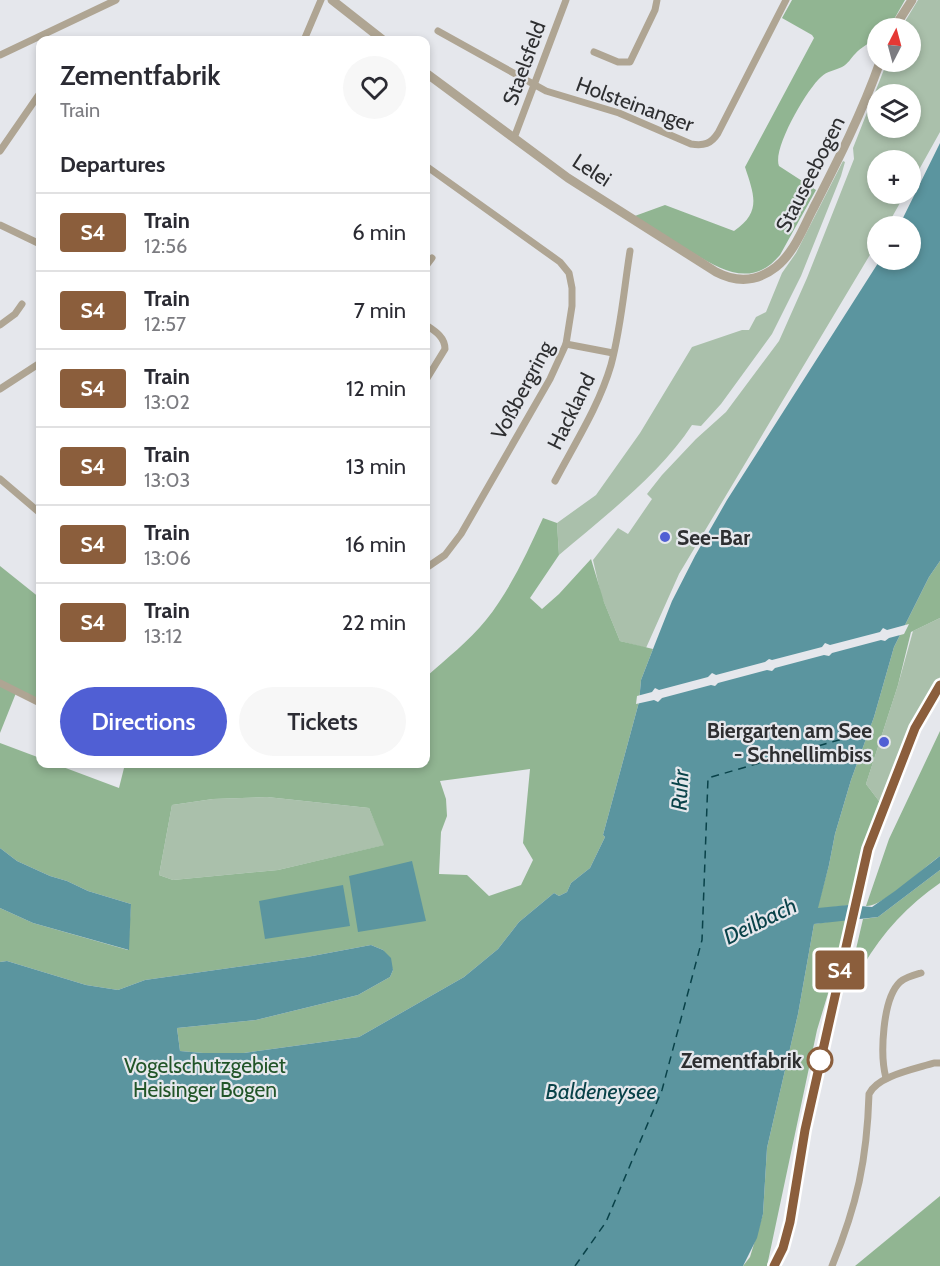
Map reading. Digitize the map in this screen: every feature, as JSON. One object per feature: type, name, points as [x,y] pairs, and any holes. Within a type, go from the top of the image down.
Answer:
[{"type":"street","points":[[40,36],[116,0]]},
{"type":"street","points":[[306,36],[321,0]]},
{"type":"street","points":[[332,0],[379,36]]},
{"type":"street","name":"Staelsfeld","points":[[514,138],[566,0]]},
{"type":"street","points":[[594,52],[618,62],[630,62],[655,10],[657,0]]},
{"type":"street","name":"Holsteinanger","points":[[438,31],[534,85],[619,113],[691,144],[709,144],[718,133],[786,0]]},
{"type":"street","points":[[900,18],[912,0]]},
{"type":"street","points":[[0,55],[36,38]]},
{"type":"street","name":"Stauseebogen","points":[[747,280],[771,271],[790,252],[859,118],[876,72]]},
{"type":"street","name":"Lelei","points":[[430,76],[568,178],[701,263],[724,276],[747,280]]},
{"type":"street","points":[[0,151],[36,99]]},
{"type":"street","name":"Voßbergring","points":[[430,169],[566,267],[571,279],[573,296],[566,344],[550,380],[461,534],[445,555],[430,565]]},
{"type":"street","points":[[0,225],[36,242]]},
{"type":"street","name":"Hackland","points":[[555,481],[596,406],[607,375],[613,353],[630,251]]},
{"type":"street","points":[[0,325],[15,314],[22,304]]},
{"type":"street","points":[[430,328],[442,337],[445,343],[445,349],[430,373]]},
{"type":"street","name":"Hackland","points":[[566,344],[613,353]]},
{"type":"street","points":[[0,389],[36,366]]},
{"type":"street","points":[[0,479],[36,510]]},
{"type":"street","points":[[0,682],[36,701]]},
{"type":"street","points":[[886,1078],[883,1038],[888,1007],[895,988],[901,981],[921,973]]},
{"type":"street","points":[[832,1266],[854,1210],[862,1174],[869,1094],[875,1084],[886,1078],[940,1063]]},
{"type":"green space","points":[[792,0],[905,0],[895,18],[867,18],[867,44],[842,67],[821,77],[800,106],[781,147],[778,158],[779,166],[816,190],[780,255],[769,266],[757,272],[745,274],[733,272],[709,262],[632,217],[665,205],[734,231],[749,217],[753,195],[745,167],[814,38],[782,18]]},
{"type":"green space","points":[[918,0],[940,0],[940,132],[921,166],[921,150],[867,150],[867,204],[899,204],[893,216],[867,216],[867,260],[679,574],[646,648],[620,641],[601,595],[593,560],[618,528],[628,534],[652,499],[647,494],[696,439],[726,412],[779,341],[807,278],[854,159],[853,148],[867,113],[867,138],[921,138],[921,84],[878,84],[883,72],[921,72],[921,18],[907,18]]},
{"type":"green space","points":[[843,161],[845,162],[841,176],[801,276],[772,334],[721,404],[701,426],[692,425],[648,477],[559,555],[557,523],[596,495],[640,433],[692,347],[742,330],[749,330],[756,317],[766,312],[782,273],[796,253]]},
{"type":"green space","points":[[543,518],[557,523],[559,555],[530,598],[542,609],[591,559],[604,602],[620,641],[653,649],[641,680],[639,702],[603,835],[605,837],[590,868],[571,883],[567,892],[559,896],[554,893],[519,922],[498,949],[464,977],[359,1037],[244,1053],[203,1053],[180,1051],[177,1028],[256,1020],[358,995],[390,977],[393,970],[383,950],[371,945],[307,957],[145,980],[118,990],[86,985],[7,961],[0,962],[0,908],[33,923],[128,950],[131,904],[50,876],[17,861],[0,848],[0,743],[36,756],[36,768],[66,768],[119,788],[124,768],[430,768],[430,674],[465,643],[486,620],[524,558]],"holes":[[[530,769],[523,843],[533,860],[521,885],[489,896],[467,875],[439,874],[441,832],[447,816],[446,799],[440,781]],[[267,797],[369,808],[384,845],[278,870],[173,880],[159,875],[172,805],[213,799]]]},
{"type":"green space","points":[[940,561],[940,618],[911,632],[898,685],[866,784],[882,805],[865,843],[851,905],[817,909],[835,834],[851,780],[874,717],[894,647],[929,577]]},
{"type":"green space","points":[[0,566],[36,595],[36,699],[0,681]]},
{"type":"green space","points":[[940,618],[940,677],[920,709],[894,769],[882,805],[866,784],[913,631]]},
{"type":"green space","points":[[0,684],[16,693],[0,733]]},
{"type":"green space","points":[[940,731],[940,856],[892,894],[873,905],[866,906],[889,839]]},
{"type":"green space","points":[[267,797],[369,808],[385,845],[278,870],[173,880],[159,875],[172,805],[213,799]]},
{"type":"green space","points":[[940,870],[940,883],[917,900],[897,920],[863,966],[853,962],[863,919],[878,917]]},
{"type":"green space","points":[[847,919],[839,957],[817,1030],[767,1266],[743,1266],[750,1257],[763,1214],[767,1148],[798,1014],[814,924]]},
{"type":"green space","points":[[940,1196],[940,1266],[855,1266]]},
{"type":"water","name":"Baldeneysee","points":[[940,143],[940,561],[929,577],[894,647],[874,717],[851,780],[835,834],[818,908],[848,905],[872,907],[940,856],[940,870],[878,917],[814,924],[798,1014],[767,1148],[763,1214],[757,1238],[743,1266],[0,1266],[0,962],[7,961],[86,985],[118,990],[145,980],[307,957],[371,945],[383,950],[391,958],[393,970],[390,977],[358,995],[256,1020],[177,1028],[180,1051],[244,1053],[359,1037],[464,977],[498,949],[519,922],[554,893],[559,896],[567,892],[571,883],[590,868],[605,837],[603,835],[639,702],[641,680],[672,601],[695,556],[727,500],[874,270],[921,270],[921,216],[904,216],[910,204],[921,204],[921,181]]},
{"type":"water","points":[[0,848],[17,861],[50,876],[131,904],[129,950],[33,923],[0,908]]},
{"type":"water","points":[[412,861],[426,921],[358,932],[349,876]]},
{"type":"water","points":[[343,885],[350,926],[265,939],[259,901]]},
{"type":"pier","points":[[909,624],[904,634],[885,641],[881,640],[832,653],[829,656],[824,655],[775,668],[772,671],[767,670],[718,683],[715,686],[711,685],[662,698],[658,702],[654,700],[636,704],[637,696],[652,692],[655,688],[659,690],[708,677],[712,673],[716,675],[769,659],[822,647],[825,643],[830,645],[880,632],[883,628],[887,630]]},
{"type":"ferry route","points":[[575,1266],[606,1222],[662,1090],[702,940],[708,778],[856,735]]},
{"type":"railway","points":[[774,1266],[783,1248],[790,1222],[805,1130],[865,860],[909,741],[940,685]]},
{"type":"train","name":"S4","points":[[774,1266],[787,1236],[794,1202],[800,1150],[868,849],[915,728],[940,685]]},
{"type":"place","name":"See-Bar","points":[[665,537]]},
{"type":"place","name":"Biergarten am See - Schnellimbiss","points":[[884,742]]},
{"type":"place","name":"Zementfabrik","points":[[820,1060]]},
{"type":"water label","name":"Ruhr","points":[[680,790]]},
{"type":"water label","name":"Deilbach","points":[[760,921]]},
{"type":"park label","name":"Vogelschutzgebiet Heisinger Bogen","points":[[205,1077]]}]
